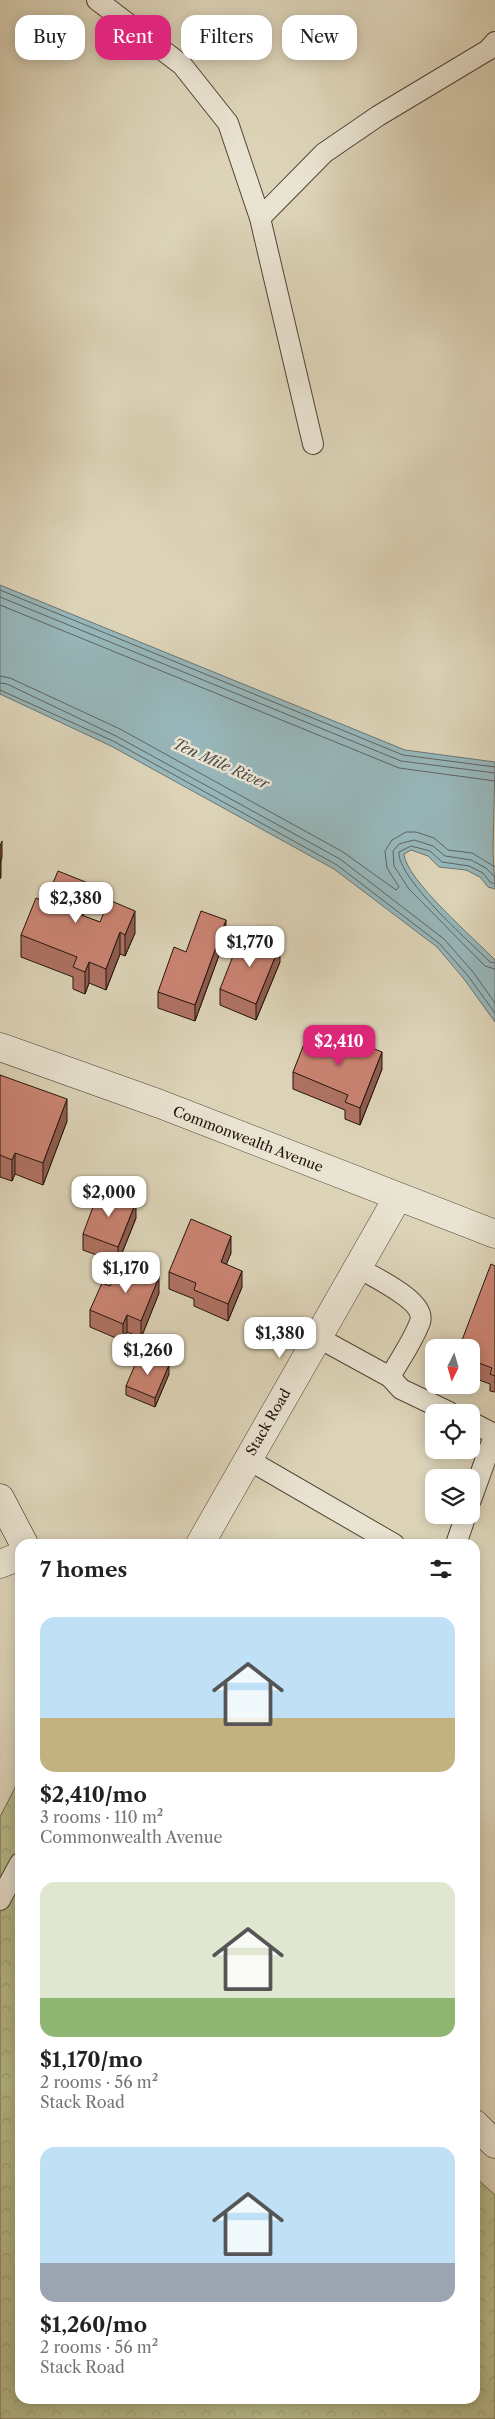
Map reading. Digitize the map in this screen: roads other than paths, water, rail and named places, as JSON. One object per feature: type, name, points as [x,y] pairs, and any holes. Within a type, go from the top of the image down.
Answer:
[{"type":"street","name":"Commonwealth Avenue","points":[[0,1047],[160,1104],[495,1234]]},
{"type":"street","name":"Stack Road","points":[[203,1539],[398,1197]]},
{"type":"street","points":[[0,1498],[21,1539]]},
{"type":"street","points":[[0,1564],[15,1558]]},
{"type":"street","points":[[480,2129],[495,2144]]},
{"type":"lane","points":[[97,0],[182,65],[228,123],[260,218],[313,444]]},
{"type":"lane","points":[[260,218],[324,153],[378,116],[488,50],[495,42]]},
{"type":"lane","points":[[357,1267],[409,1298],[419,1310],[420,1321],[390,1377]]},
{"type":"lane","points":[[318,1337],[390,1377],[401,1389],[432,1404]]},
{"type":"lane","points":[[480,1426],[495,1434],[480,1475]]},
{"type":"lane","points":[[247,1459],[385,1539]]},
{"type":"lane","points":[[458,1539],[463,1524]]},
{"type":"lane","points":[[0,1900],[15,1872]]},
{"type":"water","name":"Ten Mile River","points":[[0,585],[405,750],[495,762],[493,852],[495,889],[488,887],[480,877],[466,870],[439,867],[428,856],[411,850],[404,854],[416,879],[428,893],[495,960],[495,1022],[464,979],[437,947],[334,869],[111,746],[0,694]]}]
